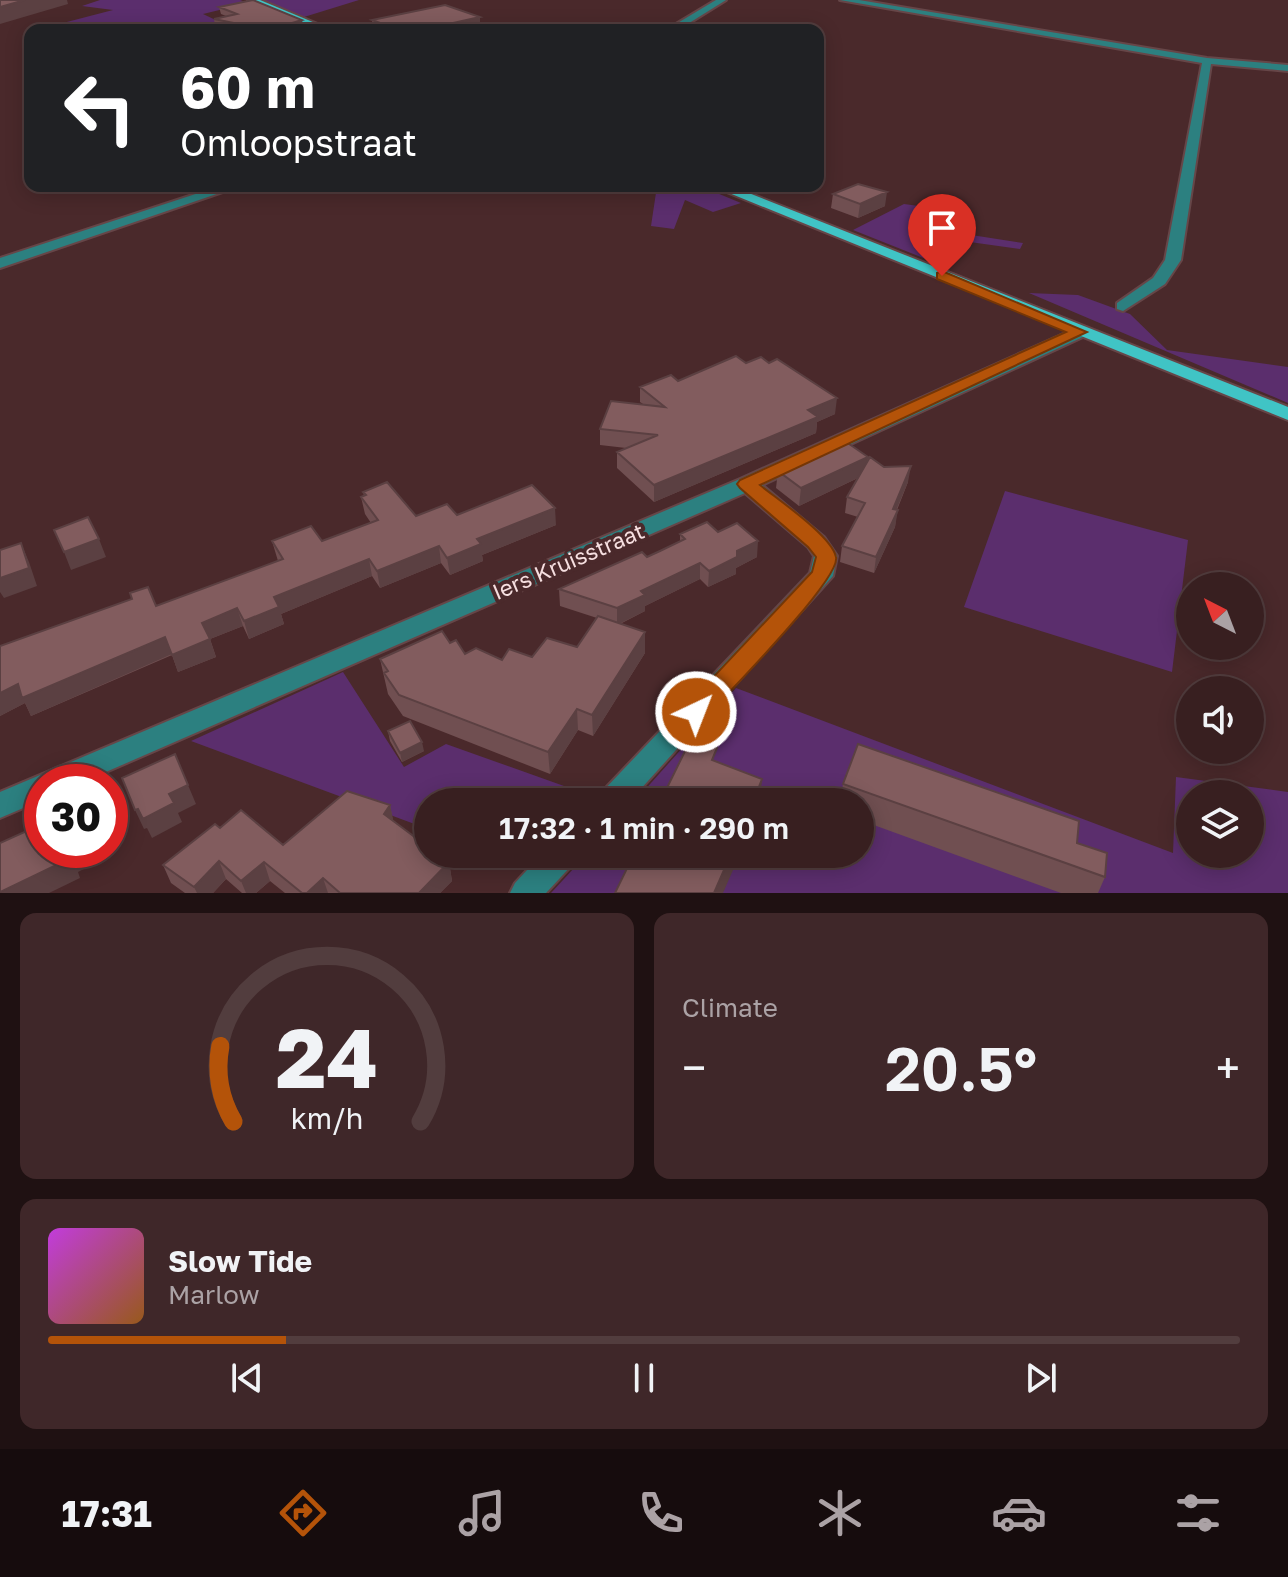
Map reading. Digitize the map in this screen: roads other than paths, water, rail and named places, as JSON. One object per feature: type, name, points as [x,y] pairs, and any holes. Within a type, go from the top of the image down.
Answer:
[{"type":"main road","points":[[252,0],[312,24]]},
{"type":"main road","points":[[734,192],[1288,414]]},
{"type":"street","points":[[681,24],[722,0]]},
{"type":"street","points":[[844,0],[1207,61],[1288,68]]},
{"type":"street","points":[[1123,306],[1159,281],[1173,260],[1207,61]]},
{"type":"street","points":[[0,263],[215,192]]},
{"type":"street","name":"Iers Kruisstraat","points":[[95,764],[747,484],[1079,332]]},
{"type":"street","points":[[624,788],[821,576],[826,556],[816,542],[747,484]]},
{"type":"street","points":[[0,805],[24,795]]},
{"type":"street","points":[[526,893],[549,868]]}]
